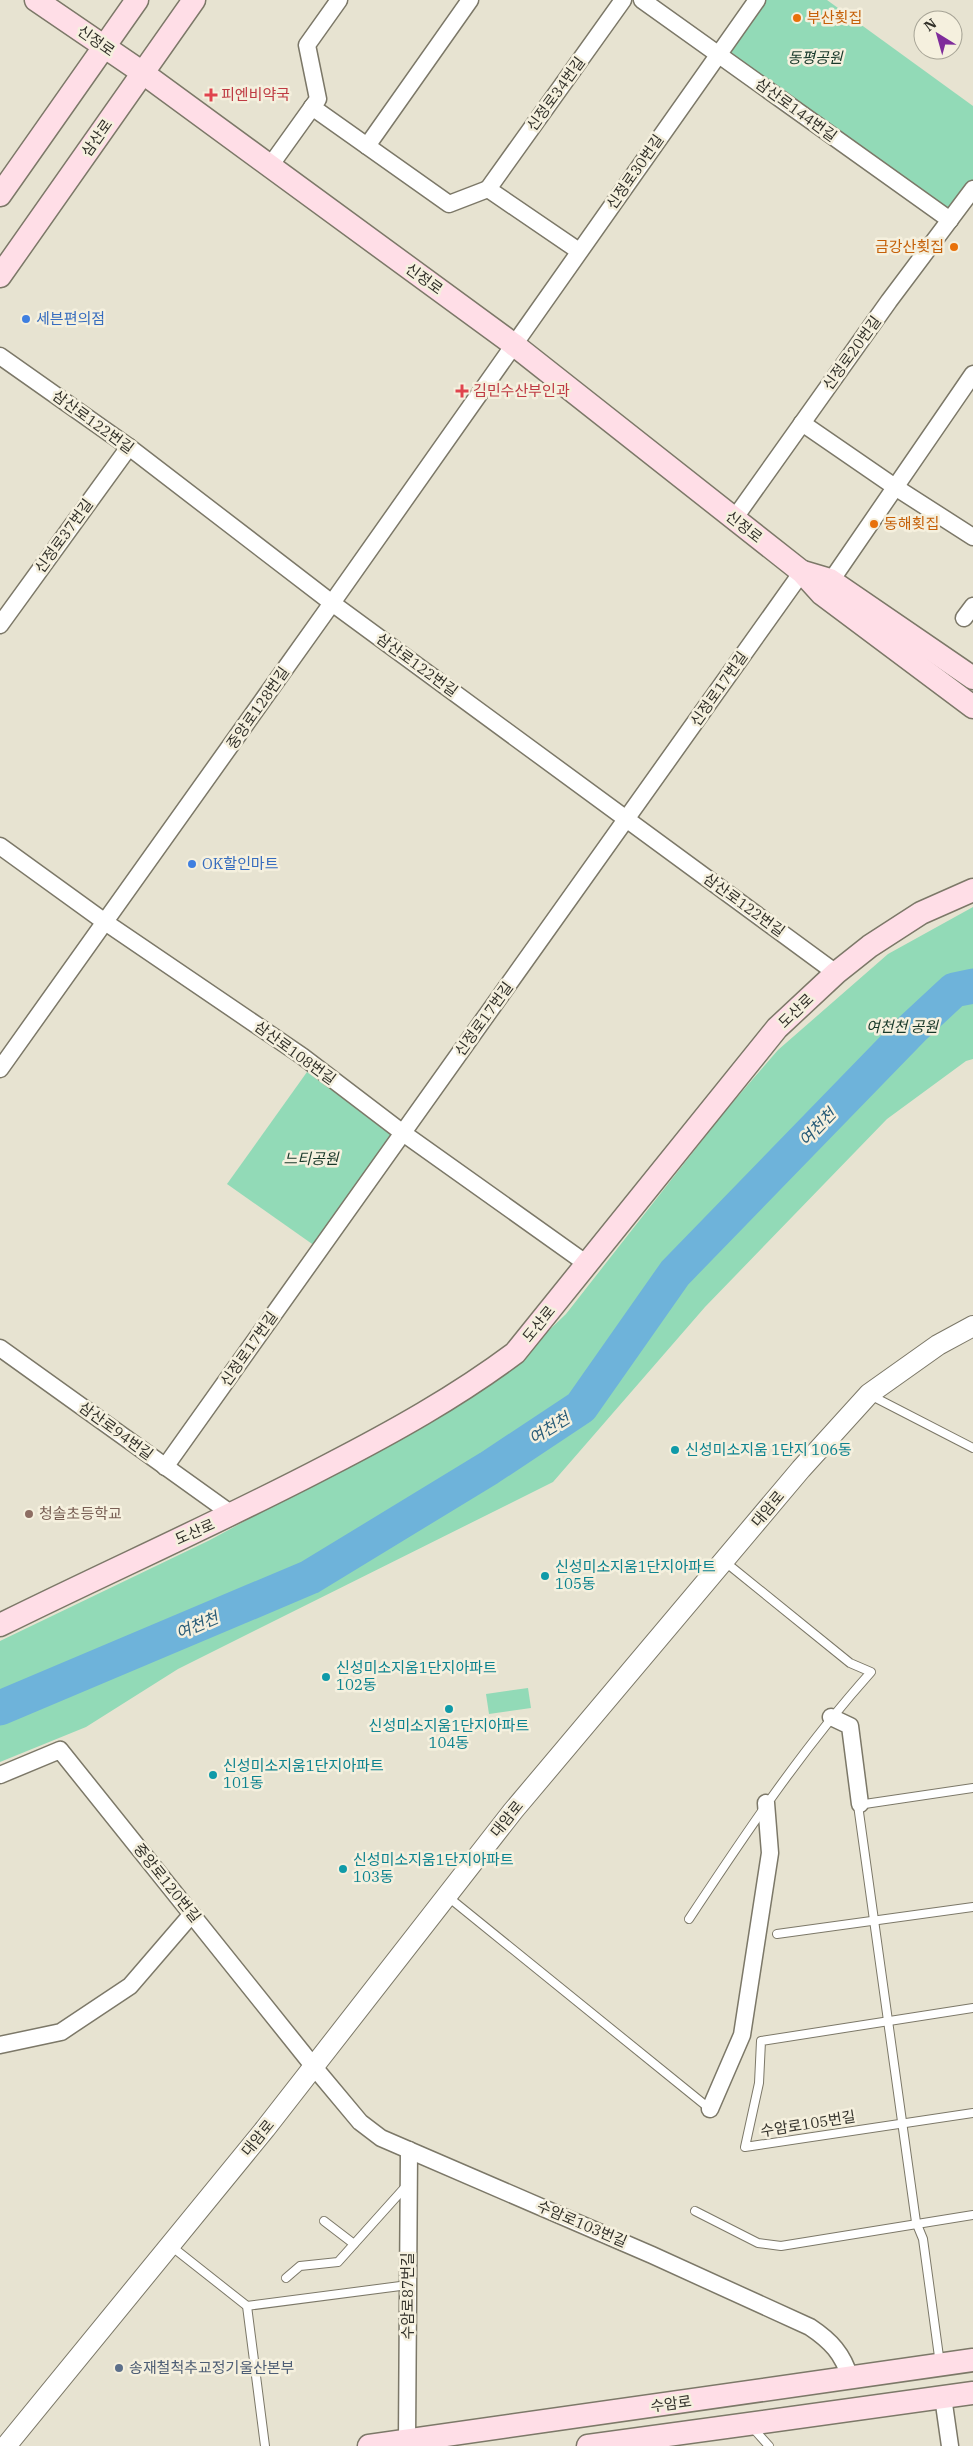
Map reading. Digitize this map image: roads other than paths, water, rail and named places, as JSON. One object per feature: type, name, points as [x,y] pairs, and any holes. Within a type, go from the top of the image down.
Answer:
[{"type":"main road","name":"신정로","points":[[36,0],[143,73],[513,344],[802,572],[973,678]]},
{"type":"main road","points":[[1,193],[138,0]]},
{"type":"main road","name":"삼산로","points":[[0,276],[194,0]]},
{"type":"main road","name":"신정로","points":[[826,587],[973,707]]},
{"type":"main road","name":"도산로","points":[[0,1624],[232,1515],[402,1427],[478,1381],[515,1353],[777,1028],[836,973],[870,946],[921,913],[973,890]]},
{"type":"main road","name":"수암로","points":[[369,2446],[973,2360]]},
{"type":"main road","name":"수암로","points":[[588,2446],[973,2392]]},
{"type":"street","points":[[270,166],[318,99],[308,45],[339,0]]},
{"type":"street","points":[[367,146],[470,0]]},
{"type":"street","name":"신정로34번길","points":[[488,188],[623,0]]},
{"type":"street","name":"삼산로144번길","points":[[642,0],[950,220]]},
{"type":"street","name":"신정로30번길","points":[[513,344],[757,0]]},
{"type":"street","points":[[312,107],[449,204],[488,188],[579,252]]},
{"type":"street","name":"신정로20번길","points":[[734,519],[802,422],[973,189]]},
{"type":"street","name":"중앙로128번길","points":[[0,1070],[332,603],[513,344]]},
{"type":"street","name":"삼산로122번길","points":[[0,356],[128,447],[332,603],[836,973]]},
{"type":"street","points":[[826,587],[973,374]]},
{"type":"street","points":[[802,422],[895,487],[973,537]]},
{"type":"street","name":"신정로37번길","points":[[0,625],[128,447]]},
{"type":"street","name":"신정로17번길","points":[[166,1467],[802,572]]},
{"type":"street","name":"삼산로108번길","points":[[0,846],[105,922],[302,1056],[403,1133],[587,1264]]},
{"type":"street","name":"대암로","points":[[6,2446],[171,2246],[314,2067],[513,1811],[801,1469],[869,1394],[938,1345],[973,1326]]},
{"type":"street","name":"삼산로94번길","points":[[0,1348],[232,1515]]},
{"type":"street","points":[[831,1717],[850,1726],[860,1804]]},
{"type":"street","name":"중앙로120번길","points":[[0,1775],[60,1750],[314,2067]]},
{"type":"street","points":[[710,2109],[742,2035],[770,1853],[766,1803]]},
{"type":"street","points":[[0,2045],[61,2032],[130,1986],[192,1914]]},
{"type":"street","name":"수암로103번길","points":[[314,2067],[360,2122],[381,2138],[671,2263],[810,2327],[826,2338],[839,2352],[850,2378]]},
{"type":"street","name":"수암로87번길","points":[[407,2441],[409,2150]]},
{"type":"street","points":[[942,2397],[950,2446]]},
{"type":"lane","points":[[869,1394],[973,1448]]},
{"type":"lane","points":[[689,1919],[766,1803],[831,1717],[871,1672],[850,1663],[724,1561]]},
{"type":"lane","points":[[940,2366],[923,2239],[916,2222],[858,1805],[973,1788]]},
{"type":"lane","points":[[447,1896],[710,2109]]},
{"type":"lane","points":[[777,1934],[973,1907]]},
{"type":"lane","name":"수암로105번길","points":[[973,2008],[761,2041],[760,2083],[745,2148],[973,2113]]},
{"type":"lane","points":[[286,2278],[300,2266],[338,2262],[409,2184]]},
{"type":"lane","points":[[695,2211],[758,2243],[781,2246],[916,2222],[973,2215]]},
{"type":"lane","points":[[324,2221],[354,2244]]},
{"type":"lane","points":[[171,2246],[247,2306],[265,2446]]},
{"type":"lane","points":[[247,2306],[408,2285]]},
{"type":"lane","points":[[749,2424],[768,2446]]},
{"type":"waterway","name":"여천천","points":[[0,1708],[310,1577],[489,1468],[581,1407],[675,1273],[912,1029],[954,990],[973,986]]},
{"type":"place","name":"부산횟집","points":[[797,18]]},
{"type":"place","name":"피엔비약국","points":[[211,95]]},
{"type":"place","name":"금강산횟집","points":[[954,247]]},
{"type":"place","name":"세븐편의점","points":[[26,319]]},
{"type":"place","name":"김민수산부인과","points":[[462,391]]},
{"type":"place","name":"동해횟집","points":[[874,524]]},
{"type":"place","name":"OK할인마트","points":[[192,864]]},
{"type":"place","name":"신성미소지움 1단지 106동","points":[[675,1450]]},
{"type":"place","name":"청솔초등학교","points":[[29,1514]]},
{"type":"place","name":"신성미소지움1단지아파트 105동","points":[[545,1576]]},
{"type":"place","name":"신성미소지움1단지아파트 102동","points":[[326,1677]]},
{"type":"place","name":"신성미소지움1단지아파트 104동","points":[[449,1709]]},
{"type":"place","name":"신성미소지움1단지아파트 101동","points":[[213,1775]]},
{"type":"place","name":"신성미소지움1단지아파트 103동","points":[[343,1869]]},
{"type":"place","name":"송재철척추교정기울산본부","points":[[119,2368]]},
{"type":"park label","name":"동평공원","points":[[815,58]]},
{"type":"park label","name":"여천천 공원","points":[[902,1027]]},
{"type":"park label","name":"느티공원","points":[[311,1159]]}]
